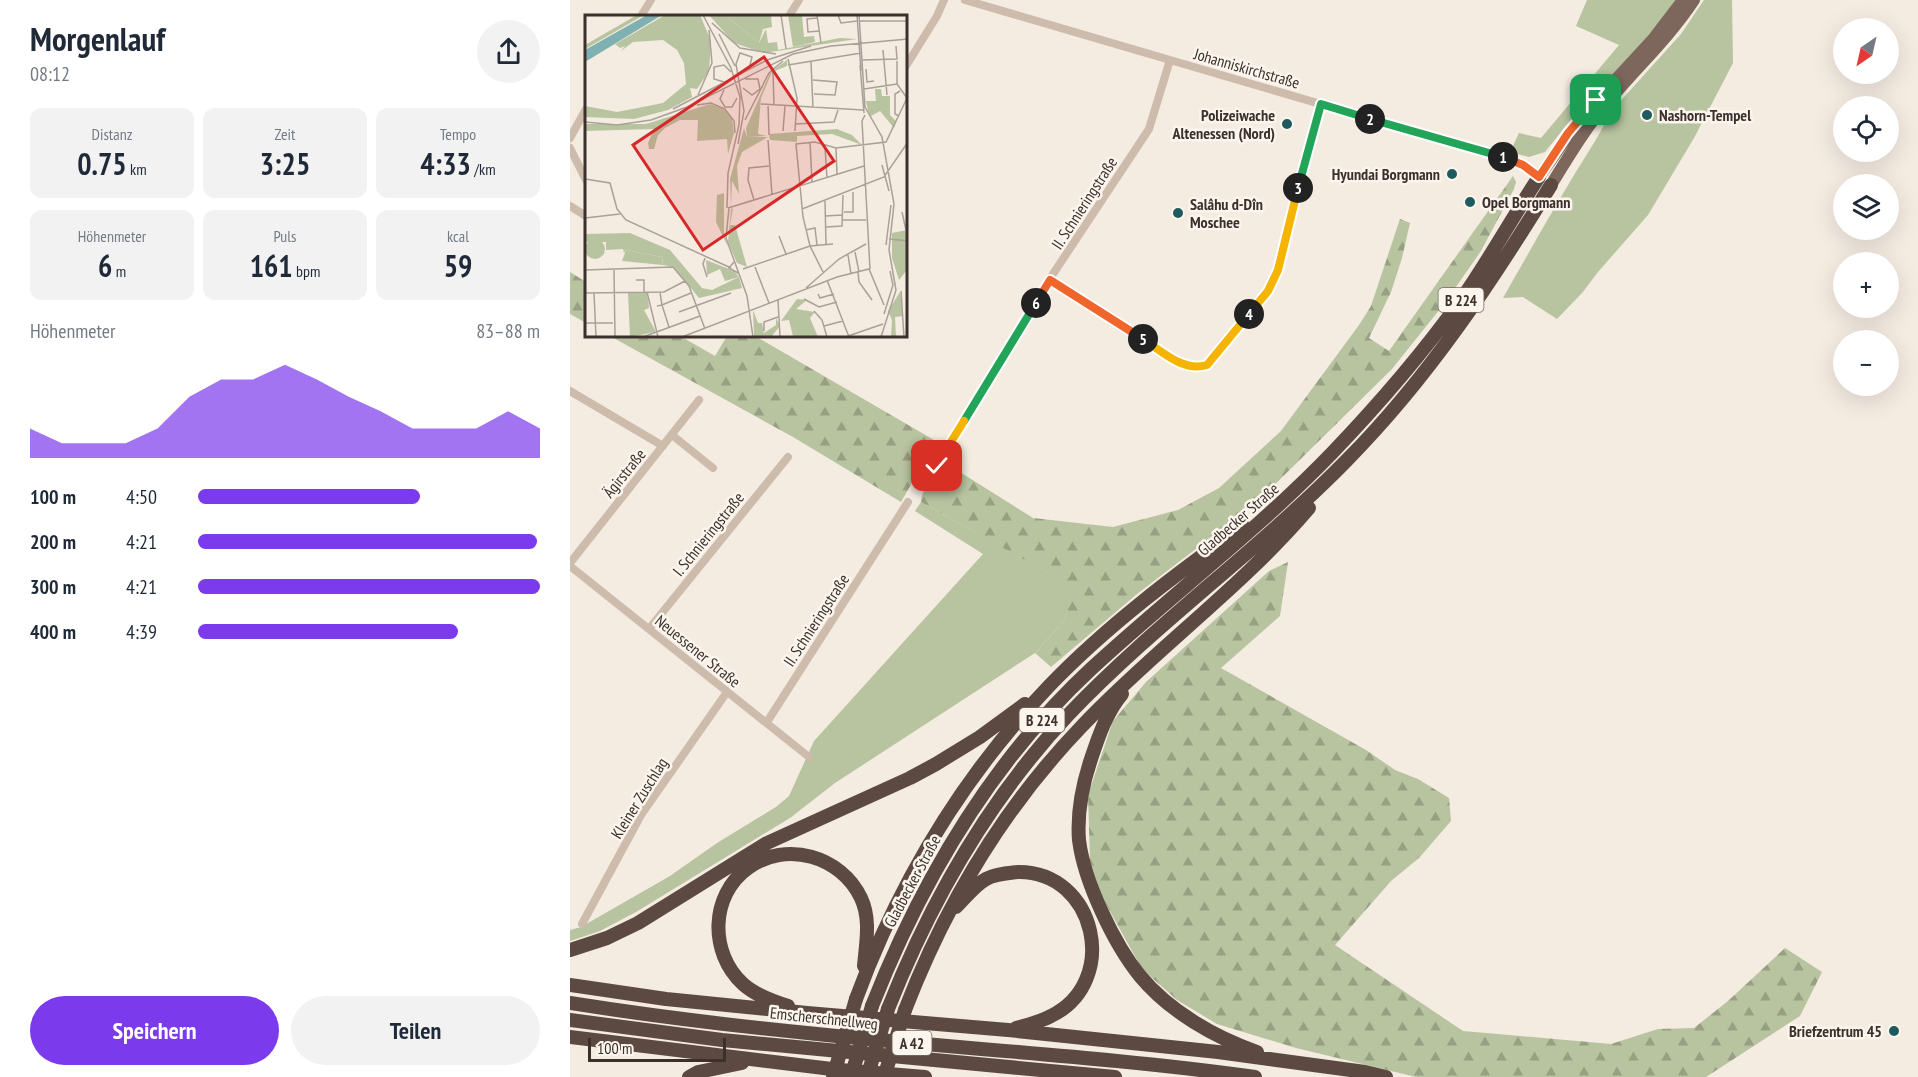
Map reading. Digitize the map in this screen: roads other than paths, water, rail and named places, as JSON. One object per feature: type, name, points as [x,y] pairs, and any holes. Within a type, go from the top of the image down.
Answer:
[{"type":"highway","name":"Gladbecker Straße","points":[[851,1077],[872,1006],[906,924],[936,867],[979,800],[1023,741],[1090,670],[1290,495],[1368,414],[1436,333],[1494,250],[1539,177]]},
{"type":"highway","name":"Gladbecker Straße","points":[[867,1077],[888,1009],[920,931],[949,876],[992,808],[1042,744],[1110,674],[1266,536],[1346,462],[1380,426],[1448,342],[1508,257],[1551,185]]},
{"type":"highway","points":[[884,1077],[905,1010],[931,946],[982,852],[1030,785],[1082,725],[1267,552],[1307,511],[1346,462]]},
{"type":"highway","points":[[570,950],[607,938],[638,923],[767,843],[910,778],[980,737],[1051,685],[1124,618],[1187,568],[1241,527],[1290,495]]},
{"type":"highway","points":[[1161,650],[1118,699],[1098,738],[1088,768],[1080,817],[1079,840],[1092,888],[1117,941],[1140,976],[1165,999],[1187,1017],[1218,1035],[1245,1048],[1287,1062]]},
{"type":"highway","points":[[833,1077],[856,999],[903,890],[940,826],[990,755],[1051,685]]},
{"type":"highway","points":[[807,1014],[763,997],[744,985],[729,968],[720,948],[717,925],[722,903],[732,884],[748,868],[768,857],[790,853],[812,856],[832,865],[849,880],[861,899],[867,920],[862,983]]},
{"type":"highway","points":[[945,920],[986,879],[1010,873],[1033,872],[1052,879],[1069,892],[1082,908],[1090,927],[1093,948],[1090,968],[1082,987],[1069,1004],[1052,1016],[1008,1030]]},
{"type":"highway","points":[[570,985],[666,999],[807,1014],[1008,1030],[1218,1052],[1365,1072],[1386,1077]]},
{"type":"highway","name":"Emscherschnellweg","points":[[570,1003],[795,1032],[1046,1054],[1208,1070],[1255,1077]]},
{"type":"highway","name":"Emscherschnellweg","points":[[570,1020],[722,1040],[1114,1077]]},
{"type":"highway","points":[[570,1037],[840,1070],[925,1077]]},
{"type":"highway","points":[[689,1077],[718,1067],[771,1062]]},
{"type":"main road","name":"Gladbecker Straße","points":[[1539,177],[1581,116],[1654,38],[1683,0]]},
{"type":"main road","name":"Gladbecker Straße","points":[[1551,185],[1607,102],[1672,31],[1694,0]]},
{"type":"street","points":[[642,15],[651,0]]},
{"type":"street","points":[[790,15],[799,0]]},
{"type":"street","points":[[908,63],[937,16],[944,0]]},
{"type":"street","name":"Johanniskirchstraße","points":[[965,0],[1505,158],[1523,165],[1551,185]]},
{"type":"street","name":"II. Schnieringstraße","points":[[949,445],[1050,280],[1149,129],[1170,60]]},
{"type":"street","points":[[1050,280],[1186,367],[1198,368],[1207,365],[1268,291],[1274,280],[1321,104]]},
{"type":"street","points":[[570,138],[585,112]]},
{"type":"street","points":[[570,148],[585,178]]},
{"type":"street","points":[[570,206],[585,215]]},
{"type":"street","points":[[570,391],[663,446]]},
{"type":"street","name":"Ägirstraße","points":[[570,565],[699,400]]},
{"type":"street","points":[[672,435],[714,468]]},
{"type":"street","name":"I. Schnieringstraße","points":[[650,629],[788,457]]},
{"type":"street","name":"II. Schnieringstraße","points":[[767,722],[908,502]]},
{"type":"street","name":"Neuessener Straße","points":[[570,565],[809,758]]},
{"type":"street","name":"Kleiner Zuschlag","points":[[582,924],[641,815],[728,692]]},
{"type":"place","name":"Nashorn-Tempel","points":[[1647,115]]},
{"type":"place","name":"Polizeiwache Altenessen (Nord)","points":[[1287,124]]},
{"type":"place","name":"Hyundai Borgmann","points":[[1452,174]]},
{"type":"place","name":"Opel Borgmann","points":[[1470,202]]},
{"type":"place","name":"Salâhu d-Dîn Moschee","points":[[1178,213]]},
{"type":"place","name":"Briefzentrum 45","points":[[1894,1031]]}]
